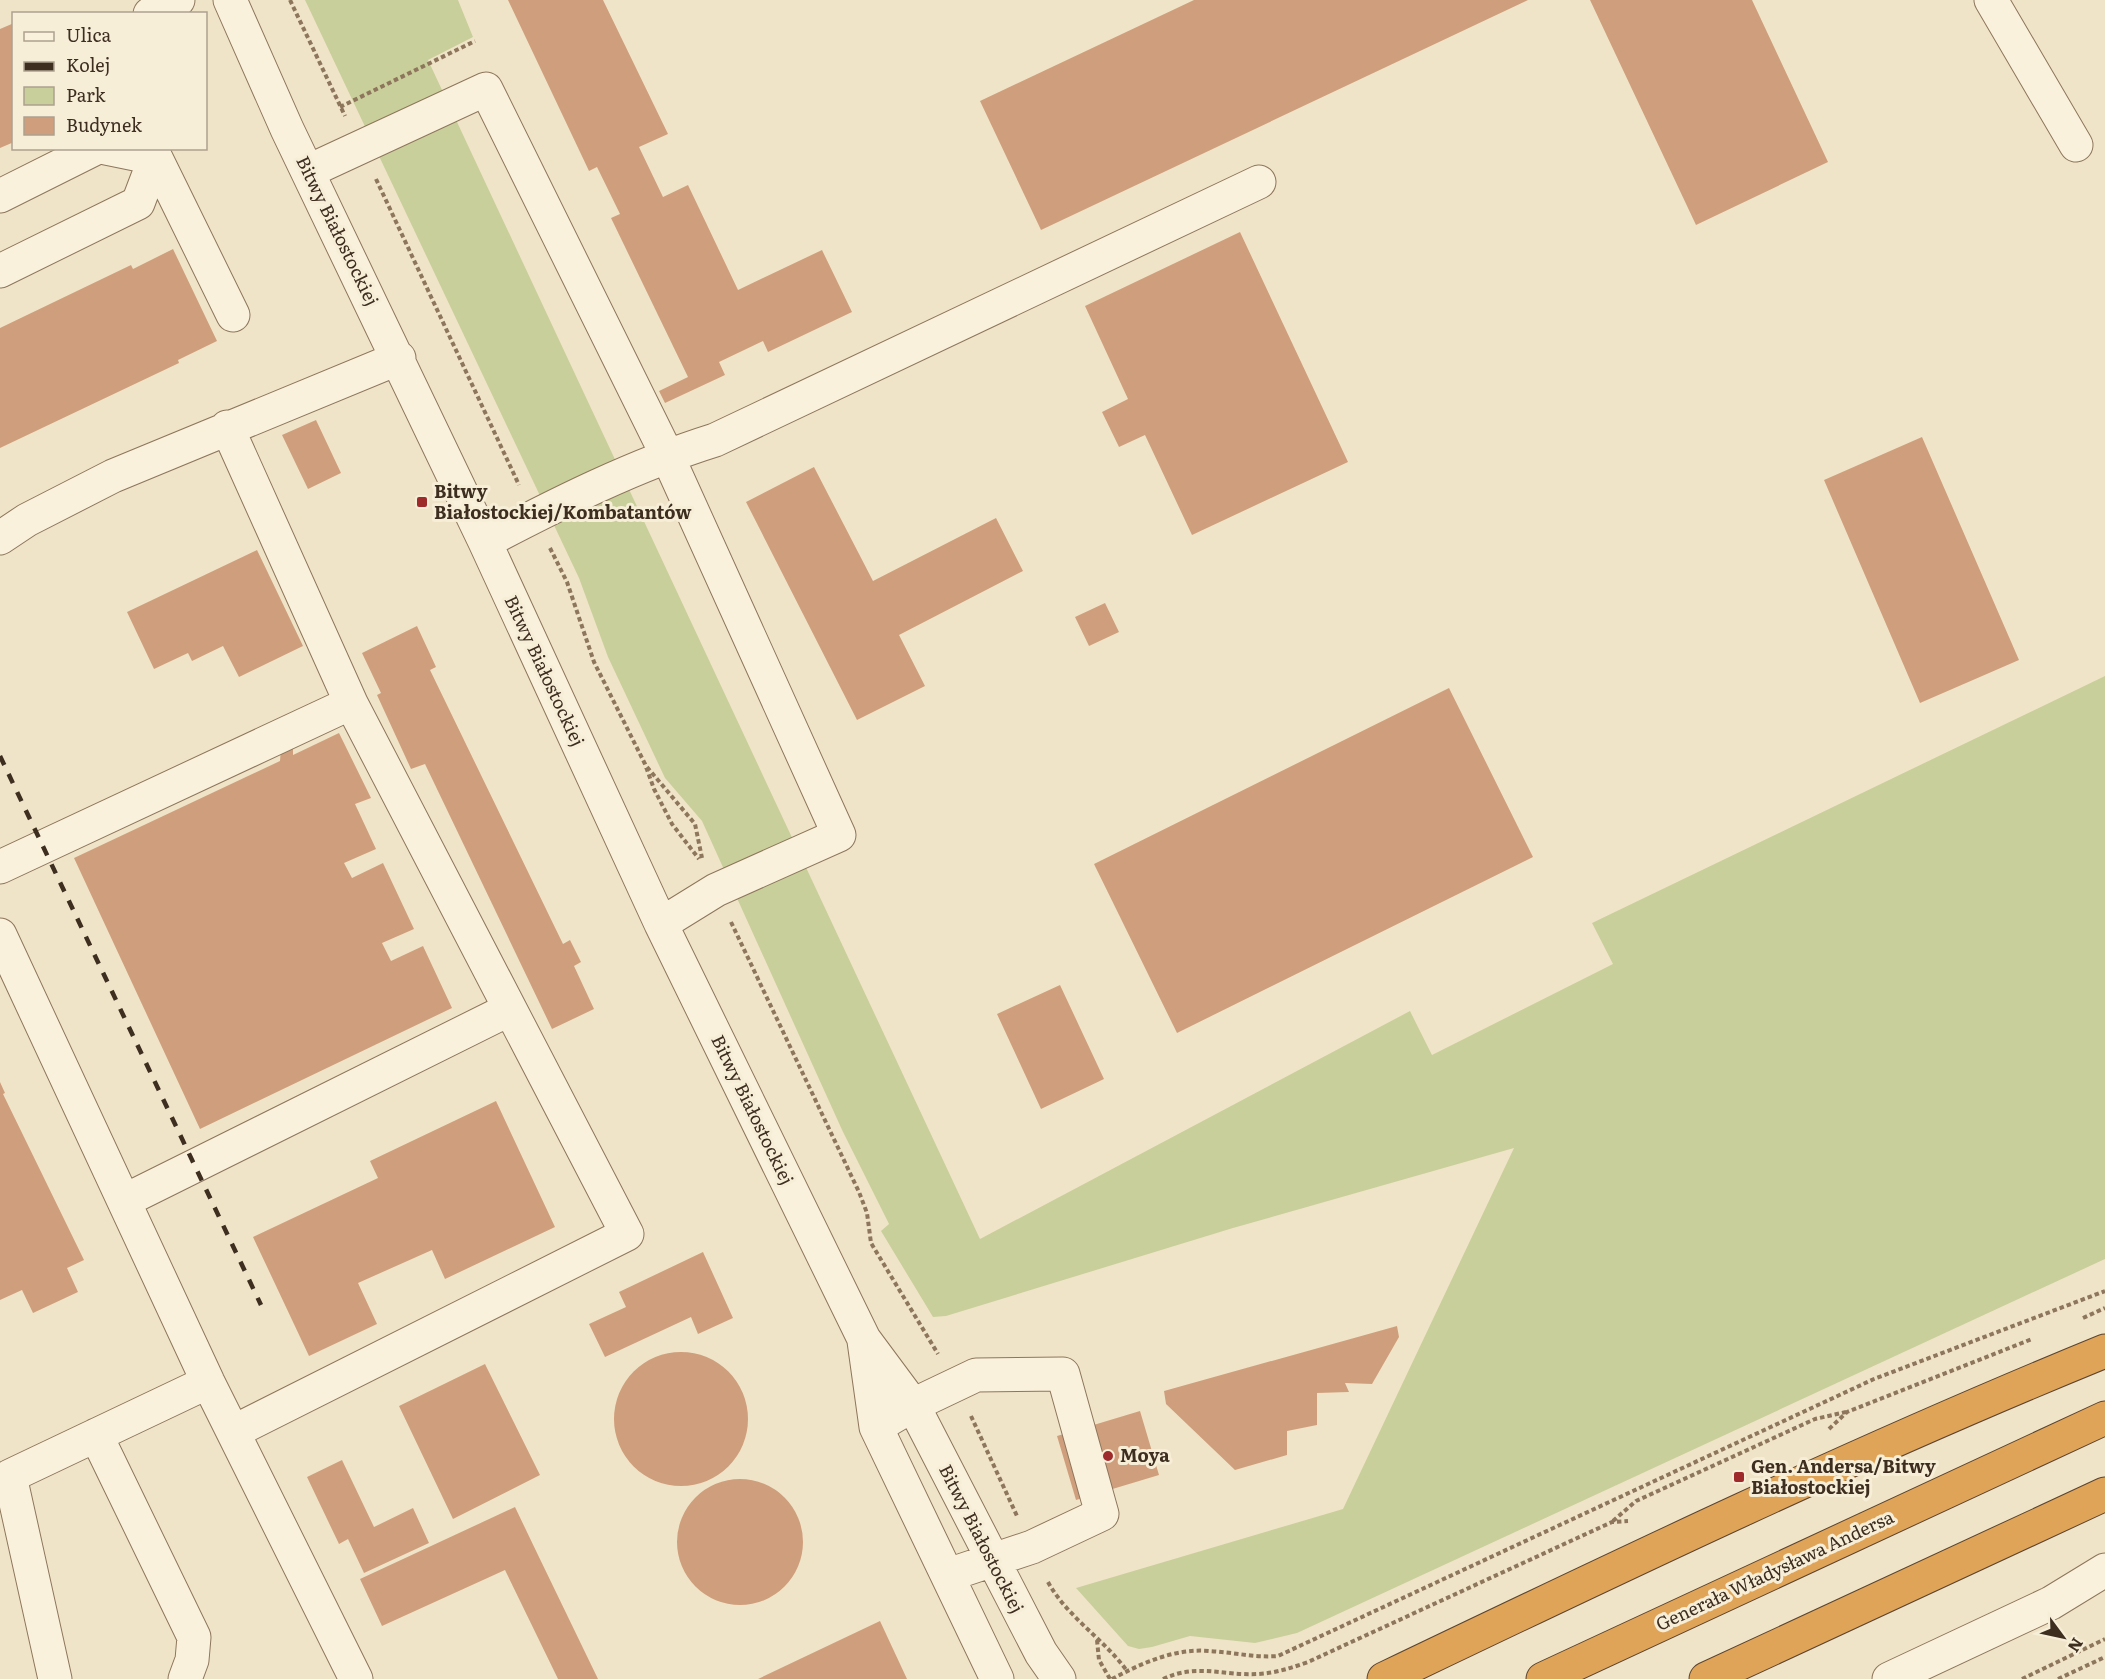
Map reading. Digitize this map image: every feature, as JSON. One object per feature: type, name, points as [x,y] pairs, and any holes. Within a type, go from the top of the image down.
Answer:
[{"type":"highway","points":[[1384,1679],[1879,1447],[2105,1351]]},
{"type":"highway","name":"Generała Władysława Andersa","points":[[1543,1679],[2105,1418]]},
{"type":"highway","points":[[1706,1679],[2105,1494]]},
{"type":"street","points":[[154,12],[178,0]]},
{"type":"street","name":"Bitwy Białostockiej","points":[[230,0],[485,542],[661,924],[864,1339],[913,1405],[992,1562],[1041,1653],[1059,1679]]},
{"type":"street","points":[[1991,0],[2076,145]]},
{"type":"street","points":[[309,171],[486,89],[667,455],[839,835],[710,877],[661,924]]},
{"type":"street","points":[[0,196],[92,150]]},
{"type":"street","points":[[125,150],[153,153]]},
{"type":"street","points":[[0,271],[138,203],[153,153]]},
{"type":"street","points":[[153,153],[233,315]]},
{"type":"street","points":[[485,542],[534,516],[667,455],[715,440],[1259,182]]},
{"type":"street","points":[[0,538],[27,520],[113,476],[227,427],[399,358]]},
{"type":"street","points":[[227,427],[351,703],[627,1234],[233,1432]]},
{"type":"street","points":[[0,867],[351,703]]},
{"type":"street","points":[[0,935],[208,1382],[356,1679]]},
{"type":"street","points":[[124,1201],[510,1010]]},
{"type":"street","name":"Bitwy Białostockiej","points":[[864,1339],[876,1428],[948,1575],[993,1678]]},
{"type":"street","points":[[876,1428],[913,1405],[976,1375],[1063,1374],[1102,1514],[1032,1547],[948,1575]]},
{"type":"street","points":[[56,1679],[5,1478],[208,1382]]},
{"type":"street","points":[[96,1435],[194,1636],[192,1660],[185,1679]]},
{"type":"street","points":[[1889,1679],[2050,1603],[2105,1570]]},
{"type":"street","points":[[993,1678],[1041,1653]]},
{"type":"path","points":[[290,0],[567,582],[594,662],[672,824],[710,877]]},
{"type":"path","points":[[340,107],[475,41]]},
{"type":"path","points":[[645,764],[695,824],[710,877],[859,1192],[867,1213],[871,1243],[956,1385],[1050,1585],[1096,1639],[1114,1653],[1127,1671]]},
{"type":"path","points":[[1096,1639],[1099,1660],[1111,1679],[1166,1655],[1190,1650],[1260,1658],[1278,1656],[1874,1378],[2105,1291]]},
{"type":"path","points":[[2074,1322],[2105,1308]]},
{"type":"path","points":[[1162,1679],[1192,1670],[1273,1672],[1308,1662],[1612,1522],[1636,1501],[1815,1419],[1847,1412],[2042,1335]]},
{"type":"path","points":[[1825,1432],[1847,1412]]},
{"type":"path","points":[[1612,1522],[1632,1520]]},
{"type":"path","points":[[2022,1679],[2105,1639]]},
{"type":"path","points":[[2058,1679],[2105,1657]]},
{"type":"path","points":[[1219,1672],[1222,1679]]},
{"type":"green space","points":[[305,0],[458,0],[473,37],[428,60],[980,1239],[1410,1011],[1432,1055],[1613,964],[1592,923],[2105,676],[2105,1259],[1297,1633],[1255,1643],[1190,1636],[1152,1647],[1139,1649],[1128,1646],[1076,1588],[1343,1509],[1514,1148],[1233,1228],[946,1316],[933,1317],[881,1231],[889,1224],[843,1132],[702,821],[665,778],[608,657],[579,578]]},
{"type":"building","points":[[508,0],[603,0],[668,134],[639,147],[663,197],[688,185],[738,290],[822,250],[852,312],[768,352],[763,341],[719,362],[725,375],[665,403],[659,391],[688,377],[611,218],[620,214],[597,167],[589,171]]},
{"type":"building","points":[[1194,0],[1528,0],[1041,230],[980,101]]},
{"type":"building","points":[[1590,0],[1752,0],[1828,162],[1696,225]]},
{"type":"building","points":[[12,24],[12,143],[0,148],[0,29]]},
{"type":"building","points":[[1240,232],[1348,462],[1192,535],[1145,435],[1119,447],[1102,412],[1128,399],[1085,306]]},
{"type":"building","points":[[173,249],[217,341],[178,360],[179,363],[0,448],[0,328],[131,265],[133,269]]},
{"type":"building","points":[[316,420],[341,473],[308,489],[282,435]]},
{"type":"building","points":[[1922,437],[2019,660],[1920,703],[1824,480]]},
{"type":"building","points":[[814,467],[873,581],[996,518],[1023,571],[899,635],[925,686],[857,720],[746,502]]},
{"type":"building","points":[[257,550],[303,646],[239,677],[223,646],[192,661],[188,653],[154,669],[127,612]]},
{"type":"building","points":[[1105,603],[1119,632],[1089,646],[1075,617]]},
{"type":"building","points":[[417,626],[436,667],[430,670],[563,944],[570,940],[581,962],[574,966],[594,1009],[552,1029],[425,764],[411,769],[377,695],[381,693],[362,653]]},
{"type":"building","points":[[1449,688],[1533,857],[1177,1033],[1094,864]]},
{"type":"building","points":[[339,733],[371,798],[355,804],[376,849],[344,863],[352,878],[383,863],[414,929],[382,943],[391,961],[423,946],[452,1008],[200,1129],[74,858],[280,761],[281,748],[293,749],[293,755]]},
{"type":"building","points":[[1060,985],[1104,1079],[1041,1109],[997,1014]]},
{"type":"building","points":[[0,1082],[5,1093],[3,1094],[84,1260],[67,1268],[78,1292],[33,1313],[22,1290],[0,1300]]},
{"type":"building","points":[[496,1101],[555,1227],[445,1279],[432,1250],[358,1283],[377,1324],[309,1356],[253,1237],[378,1178],[370,1161]]},
{"type":"building","points":[[703,1252],[733,1318],[698,1334],[691,1317],[605,1357],[589,1324],[626,1307],[619,1292]]},
{"type":"building","points":[[1397,1326],[1399,1337],[1372,1384],[1345,1383],[1349,1392],[1317,1393],[1317,1425],[1287,1431],[1287,1455],[1235,1470],[1166,1404],[1164,1391]]},
{"type":"building","points":[[681,1352],[707,1357],[728,1372],[743,1393],[748,1419],[743,1445],[728,1466],[707,1481],[681,1486],[655,1481],[634,1466],[619,1445],[614,1419],[619,1393],[634,1372],[655,1357]]},
{"type":"building","points":[[485,1364],[540,1475],[453,1519],[399,1406]]},
{"type":"building","name":"Moya","points":[[1140,1411],[1159,1475],[1076,1500],[1057,1436]]},
{"type":"building","points":[[342,1460],[374,1527],[413,1508],[429,1543],[364,1573],[348,1539],[339,1544],[307,1477]]},
{"type":"building","points":[[740,1479],[764,1484],[784,1498],[798,1518],[803,1542],[798,1566],[784,1586],[764,1600],[740,1605],[716,1600],[696,1586],[682,1566],[677,1542],[682,1518],[696,1498],[716,1484]]},
{"type":"building","points":[[515,1507],[598,1679],[558,1679],[505,1570],[382,1626],[360,1579]]},
{"type":"building","points":[[880,1621],[907,1679],[758,1679]]},
{"type":"railway","points":[[0,756],[261,1305]]},
{"type":"place","name":"Bitwy Białostockiej/Kombatantów","points":[[422,502]]},
{"type":"place","name":"Moya","points":[[1108,1456]]},
{"type":"place","name":"Gen. Andersa/Bitwy Białostockiej","points":[[1739,1477]]}]
